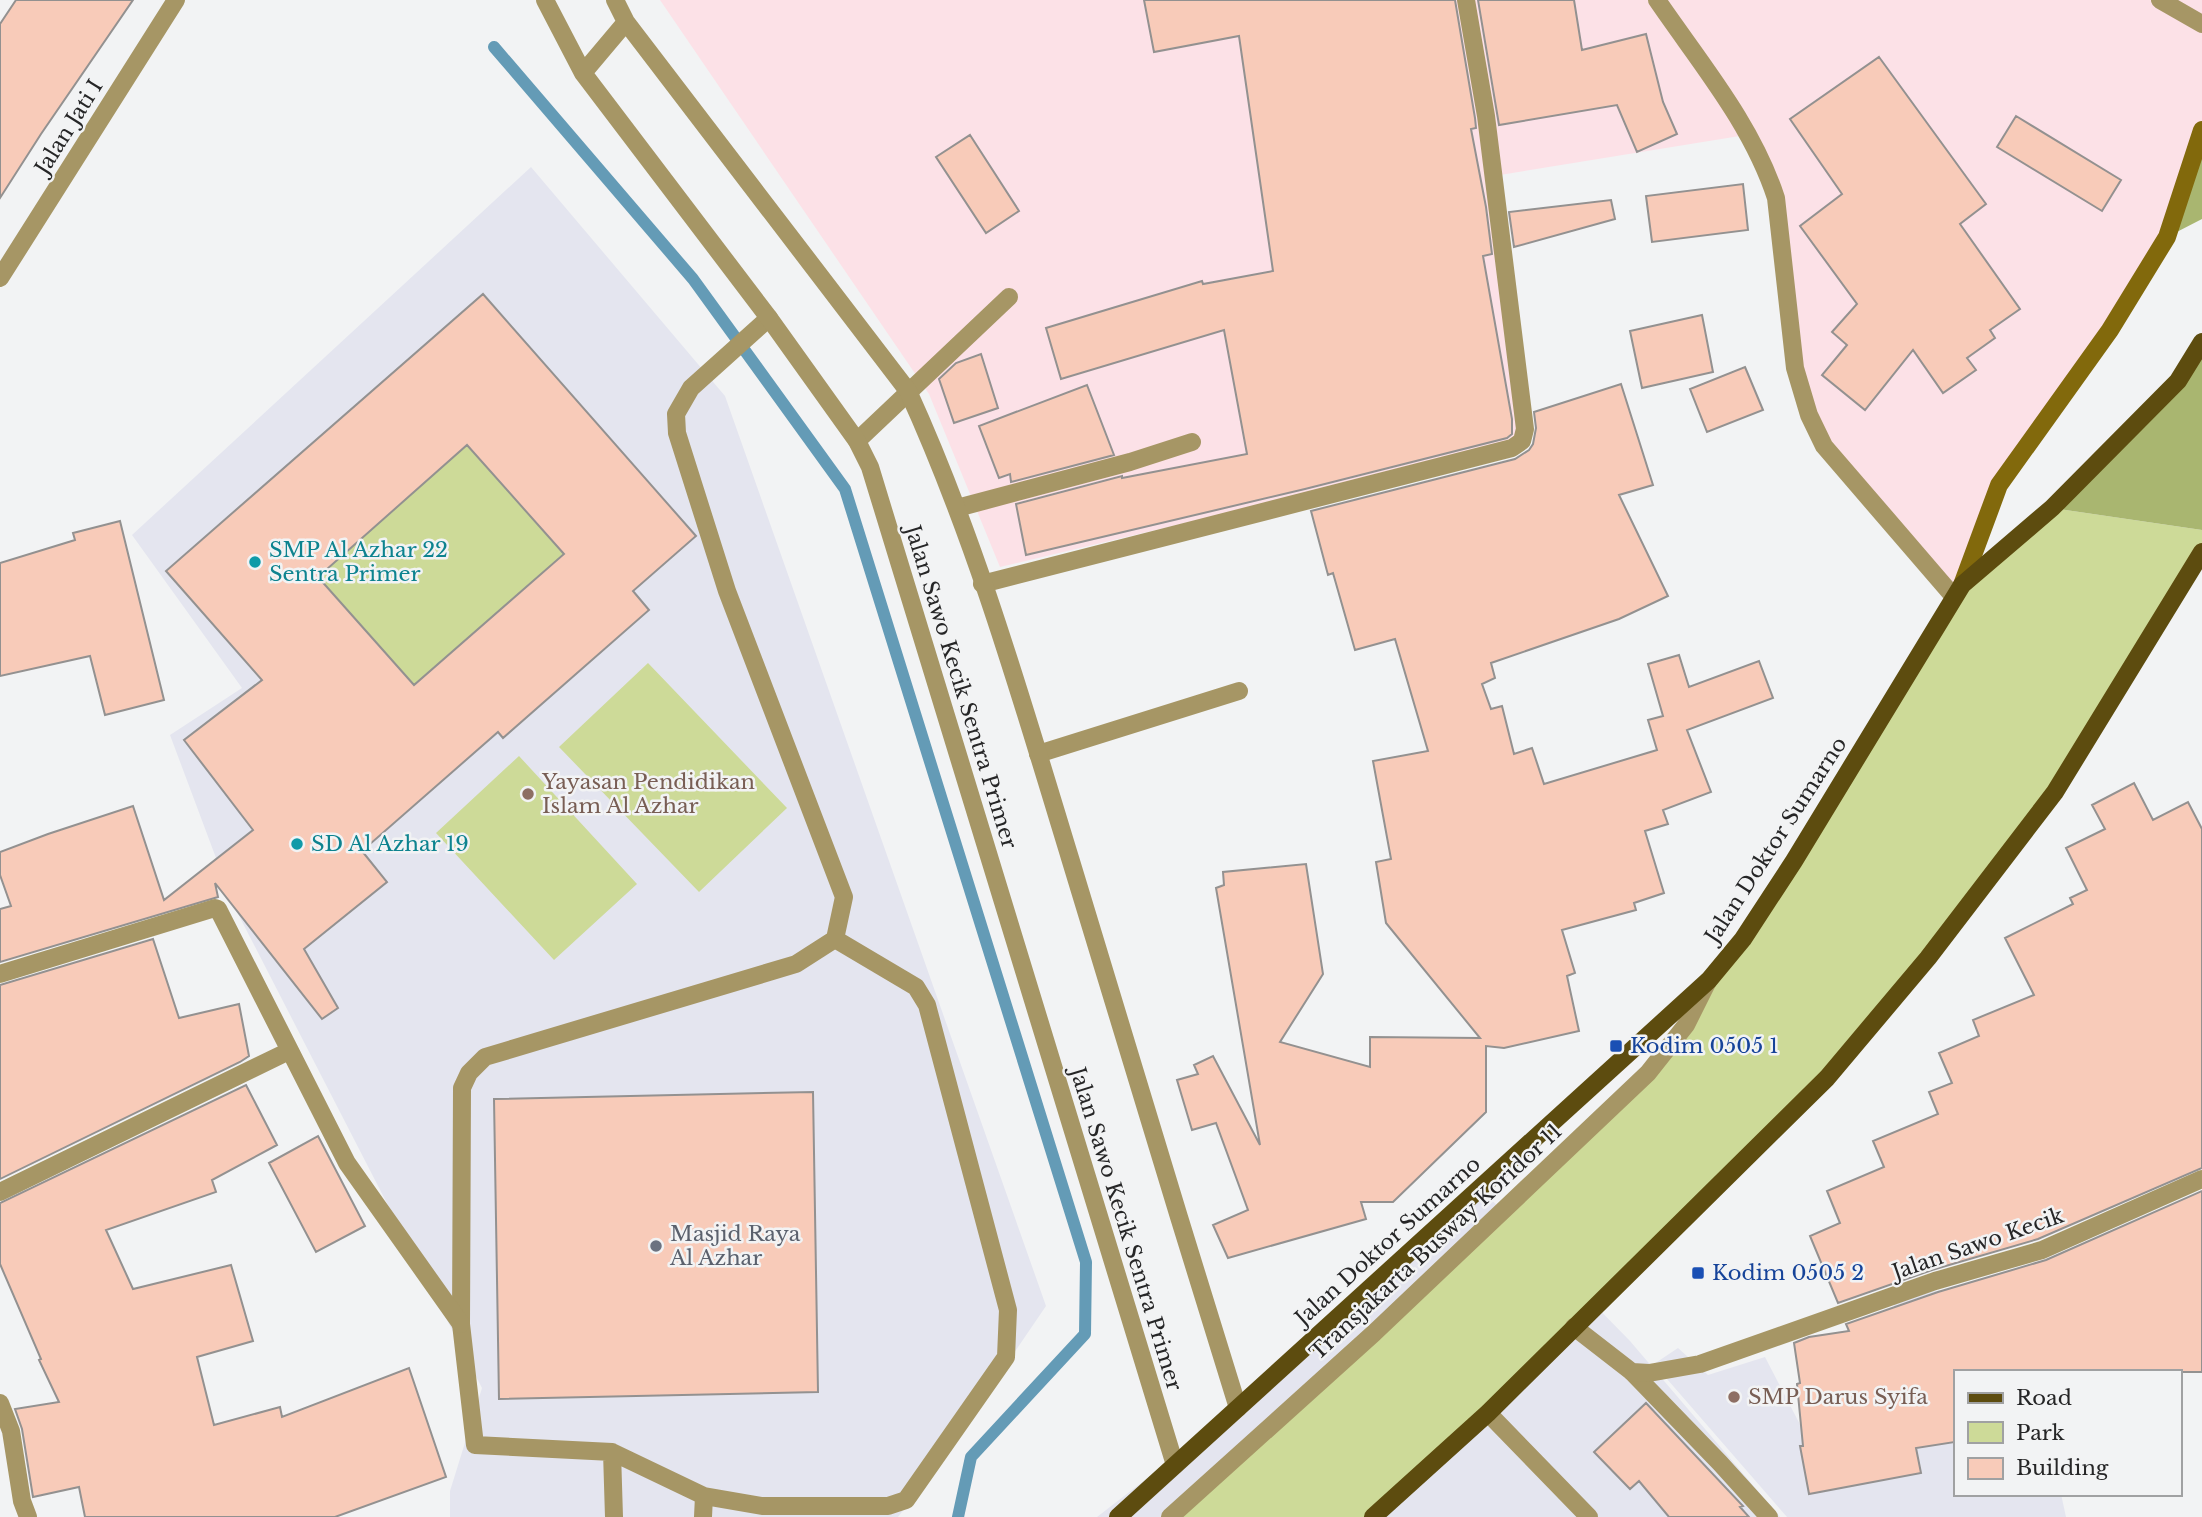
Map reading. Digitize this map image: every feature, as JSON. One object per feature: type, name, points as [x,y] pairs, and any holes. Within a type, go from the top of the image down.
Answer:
[{"type":"main road","name":"Jalan Doktor Sumarno","points":[[1118,1517],[1709,979],[1743,939],[1794,861],[1958,591],[2052,508],[2178,381],[2202,342]]},
{"type":"main road","points":[[1373,1517],[1488,1413],[1827,1078],[1928,958],[2055,792],[2202,552]]},
{"type":"street","name":"Jalan Jati I","points":[[0,278],[176,0]]},
{"type":"street","name":"Jalan Sawo Kecik Sentra Primer","points":[[545,0],[583,73],[765,321],[857,441],[870,467],[1175,1465]]},
{"type":"street","points":[[615,0],[626,22],[908,391],[957,509],[1038,754],[1238,1408]]},
{"type":"street","points":[[982,584],[1512,448],[1522,441],[1525,429],[1488,130],[1466,0]]},
{"type":"street","points":[[1657,0],[1746,128],[1768,173],[1776,198],[1795,368],[1808,415],[1824,446],[1958,591],[1999,485],[2110,330],[2167,237],[2202,130]]},
{"type":"street","points":[[2160,0],[2202,24]]},
{"type":"street","points":[[583,73],[626,22]]},
{"type":"street","points":[[857,441],[1009,297]]},
{"type":"street","points":[[765,321],[691,388],[676,414],[677,433],[727,591],[844,897],[835,939],[796,964],[485,1057],[469,1073],[461,1088],[461,1324],[475,1446],[612,1452],[704,1496],[761,1512],[888,1506],[906,1500],[1006,1357],[1009,1310],[927,1004],[916,987],[835,939]]},
{"type":"street","points":[[957,509],[1140,460],[1192,442]]},
{"type":"street","points":[[1038,754],[1239,691]]},
{"type":"street","points":[[0,974],[215,908],[220,913],[348,1163],[461,1324]]},
{"type":"street","name":"Transjakarta Busway Koridor 11","points":[[1170,1517],[1374,1333],[1648,1073],[1686,1025],[1709,979]]},
{"type":"street","points":[[0,1192],[289,1051]]},
{"type":"street","name":"Jalan Sawo Kecik","points":[[1632,1372],[1680,1369],[1717,1359],[1935,1281],[2042,1250],[2202,1179]]},
{"type":"street","points":[[1574,1327],[1632,1372],[1769,1517]]},
{"type":"street","points":[[0,1403],[11,1431],[22,1501],[28,1517]]},
{"type":"street","points":[[1488,1413],[1589,1517]]},
{"type":"street","points":[[612,1452],[614,1517]]},
{"type":"street","points":[[703,1517],[704,1496]]},
{"type":"shaded area","points":[[660,0],[2202,0],[2202,121],[2167,237],[1999,485],[1954,597],[1824,446],[1798,382],[1776,199],[1746,135],[1494,176],[1525,442],[1000,567],[929,394]]},
{"type":"shaded area","name":"Yayasan Pendidikan Islam Al Azhar","points":[[531,167],[725,396],[1046,1306],[930,1476],[898,1517],[450,1517],[450,1491],[482,1388],[234,906],[170,735],[242,688],[132,535]]},
{"type":"shaded area","points":[[1480,1188],[1630,1341],[1780,1517],[1097,1517],[1238,1408]]},
{"type":"shaded area","name":"SMP Darus Syifa","points":[[1971,1286],[1954,1370],[1954,1496],[2061,1496],[2066,1517],[1787,1517],[1654,1364],[1678,1348],[1708,1375],[1765,1357],[1809,1442],[1908,1419],[1893,1297]]},
{"type":"green space","points":[[2202,130],[2202,219],[2167,237]]},
{"type":"green space","points":[[2202,342],[2202,530],[2052,508]]},
{"type":"green space","points":[[467,445],[564,554],[414,685],[318,577]]},
{"type":"green space","points":[[2052,508],[2202,530],[2202,552],[2055,792],[1827,1078],[1369,1517],[1166,1517],[1648,1073],[1954,597]]},
{"type":"green space","points":[[648,663],[787,808],[699,892],[559,747]]},
{"type":"green space","points":[[519,756],[637,884],[554,960],[436,833]]},
{"type":"building","points":[[16,0],[133,0],[0,198],[0,24]]},
{"type":"building","points":[[1144,0],[1455,0],[1475,118],[1476,128],[1471,129],[1492,254],[1483,256],[1512,419],[1512,434],[1507,438],[1305,489],[1026,555],[1016,504],[1122,476],[1247,454],[1224,330],[1061,379],[1046,328],[1202,281],[1203,284],[1273,271],[1239,36],[1154,52]]},
{"type":"building","points":[[1478,0],[1574,0],[1582,50],[1646,34],[1663,102],[1677,134],[1637,152],[1617,105],[1499,125]]},
{"type":"building","points":[[1879,57],[1986,204],[1960,224],[2020,309],[1990,330],[1995,338],[1967,358],[1976,370],[1943,393],[1913,350],[1865,410],[1822,375],[1847,345],[1832,332],[1857,304],[1800,226],[1842,194],[1790,119]]},
{"type":"building","points":[[2016,116],[2121,180],[2102,211],[1997,147]]},
{"type":"building","points":[[970,135],[1019,211],[986,233],[936,157]]},
{"type":"building","points":[[1743,184],[1748,230],[1652,242],[1646,196]]},
{"type":"building","points":[[1611,200],[1615,219],[1514,247],[1509,212]]},
{"type":"building","name":"SMP Al Azhar 22 Sentra Primer","points":[[483,294],[696,536],[633,591],[649,610],[503,738],[498,732],[362,851],[387,882],[304,949],[338,1008],[322,1019],[215,883],[218,897],[0,962],[0,909],[11,906],[0,875],[0,852],[133,806],[164,900],[253,830],[184,740],[262,680],[166,571]],"holes":[[[467,445],[564,554],[414,685],[318,577]]]},
{"type":"building","points":[[1702,315],[1713,372],[1642,388],[1630,331]]},
{"type":"building","points":[[981,354],[998,408],[954,423],[939,379],[956,363]]},
{"type":"building","points":[[1745,367],[1763,410],[1707,432],[1690,389]]},
{"type":"building","points":[[1621,384],[1653,485],[1619,495],[1668,596],[1619,619],[1491,663],[1495,678],[1482,684],[1491,709],[1502,706],[1514,754],[1532,748],[1544,784],[1657,750],[1648,720],[1663,716],[1648,664],[1679,655],[1689,687],[1759,661],[1773,698],[1687,730],[1711,792],[1663,810],[1668,824],[1645,831],[1664,893],[1634,903],[1636,910],[1562,930],[1575,973],[1567,976],[1579,1031],[1504,1048],[1486,1046],[1486,1112],[1393,1202],[1361,1202],[1366,1219],[1228,1258],[1213,1225],[1248,1210],[1216,1123],[1192,1130],[1177,1080],[1198,1074],[1194,1065],[1213,1056],[1260,1145],[1216,888],[1224,885],[1223,872],[1306,864],[1323,974],[1280,1042],[1370,1067],[1370,1037],[1480,1038],[1386,923],[1376,862],[1391,859],[1373,761],[1428,751],[1395,639],[1355,650],[1333,573],[1328,575],[1311,511],[1515,459],[1533,444],[1536,428],[1534,412]]},
{"type":"building","points":[[1087,385],[1114,455],[1011,482],[1010,474],[999,478],[979,426]]},
{"type":"building","points":[[120,521],[164,700],[105,715],[90,656],[0,676],[0,563],[75,540],[73,533]]},
{"type":"building","points":[[2134,783],[2153,820],[2188,802],[2202,829],[2202,1168],[2038,1239],[1932,1270],[1838,1303],[1810,1236],[1840,1223],[1827,1191],[1884,1167],[1873,1141],[1938,1114],[1929,1092],[1952,1083],[1939,1053],[1979,1036],[1973,1020],[2034,995],[2005,938],[2073,904],[2070,898],[2087,890],[2066,848],[2105,829],[2092,805]]},
{"type":"building","points":[[153,939],[179,1018],[239,1004],[249,1056],[0,1179],[0,985]]},
{"type":"building","points":[[246,1085],[277,1145],[212,1180],[216,1192],[106,1230],[133,1289],[231,1265],[253,1341],[197,1357],[214,1425],[280,1407],[282,1417],[409,1368],[446,1477],[335,1517],[85,1517],[79,1487],[33,1497],[22,1429],[15,1409],[59,1402],[0,1264],[0,1203]]},
{"type":"building","name":"Masjid Raya Al Azhar","points":[[813,1092],[818,1392],[499,1399],[494,1099]]},
{"type":"building","points":[[318,1136],[365,1226],[316,1252],[269,1163]]},
{"type":"building","points":[[2202,1191],[2202,1372],[1954,1370],[1954,1442],[1916,1448],[1921,1473],[1809,1494],[1800,1446],[1803,1446],[1797,1384],[1800,1383],[1794,1343],[1809,1337],[1849,1331],[1846,1324],[1938,1292],[2046,1260]]},
{"type":"building","points":[[1646,1403],[1743,1506],[1740,1507],[1749,1517],[1669,1517],[1639,1481],[1630,1489],[1594,1452]]},
{"type":"waterway","points":[[494,47],[693,279],[845,489],[1086,1262],[1085,1334],[971,1457],[958,1517]]},
{"type":"place","name":"SMP Al Azhar 22 Sentra Primer","points":[[255,562]]},
{"type":"place","name":"Yayasan Pendidikan Islam Al Azhar","points":[[528,794]]},
{"type":"place","name":"SD Al Azhar 19","points":[[297,844]]},
{"type":"place","name":"Kodim 0505 1","points":[[1616,1046]]},
{"type":"place","name":"Masjid Raya Al Azhar","points":[[656,1246]]},
{"type":"place","name":"Kodim 0505 2","points":[[1698,1273]]},
{"type":"place","name":"SMP Darus Syifa","points":[[1734,1397]]}]
